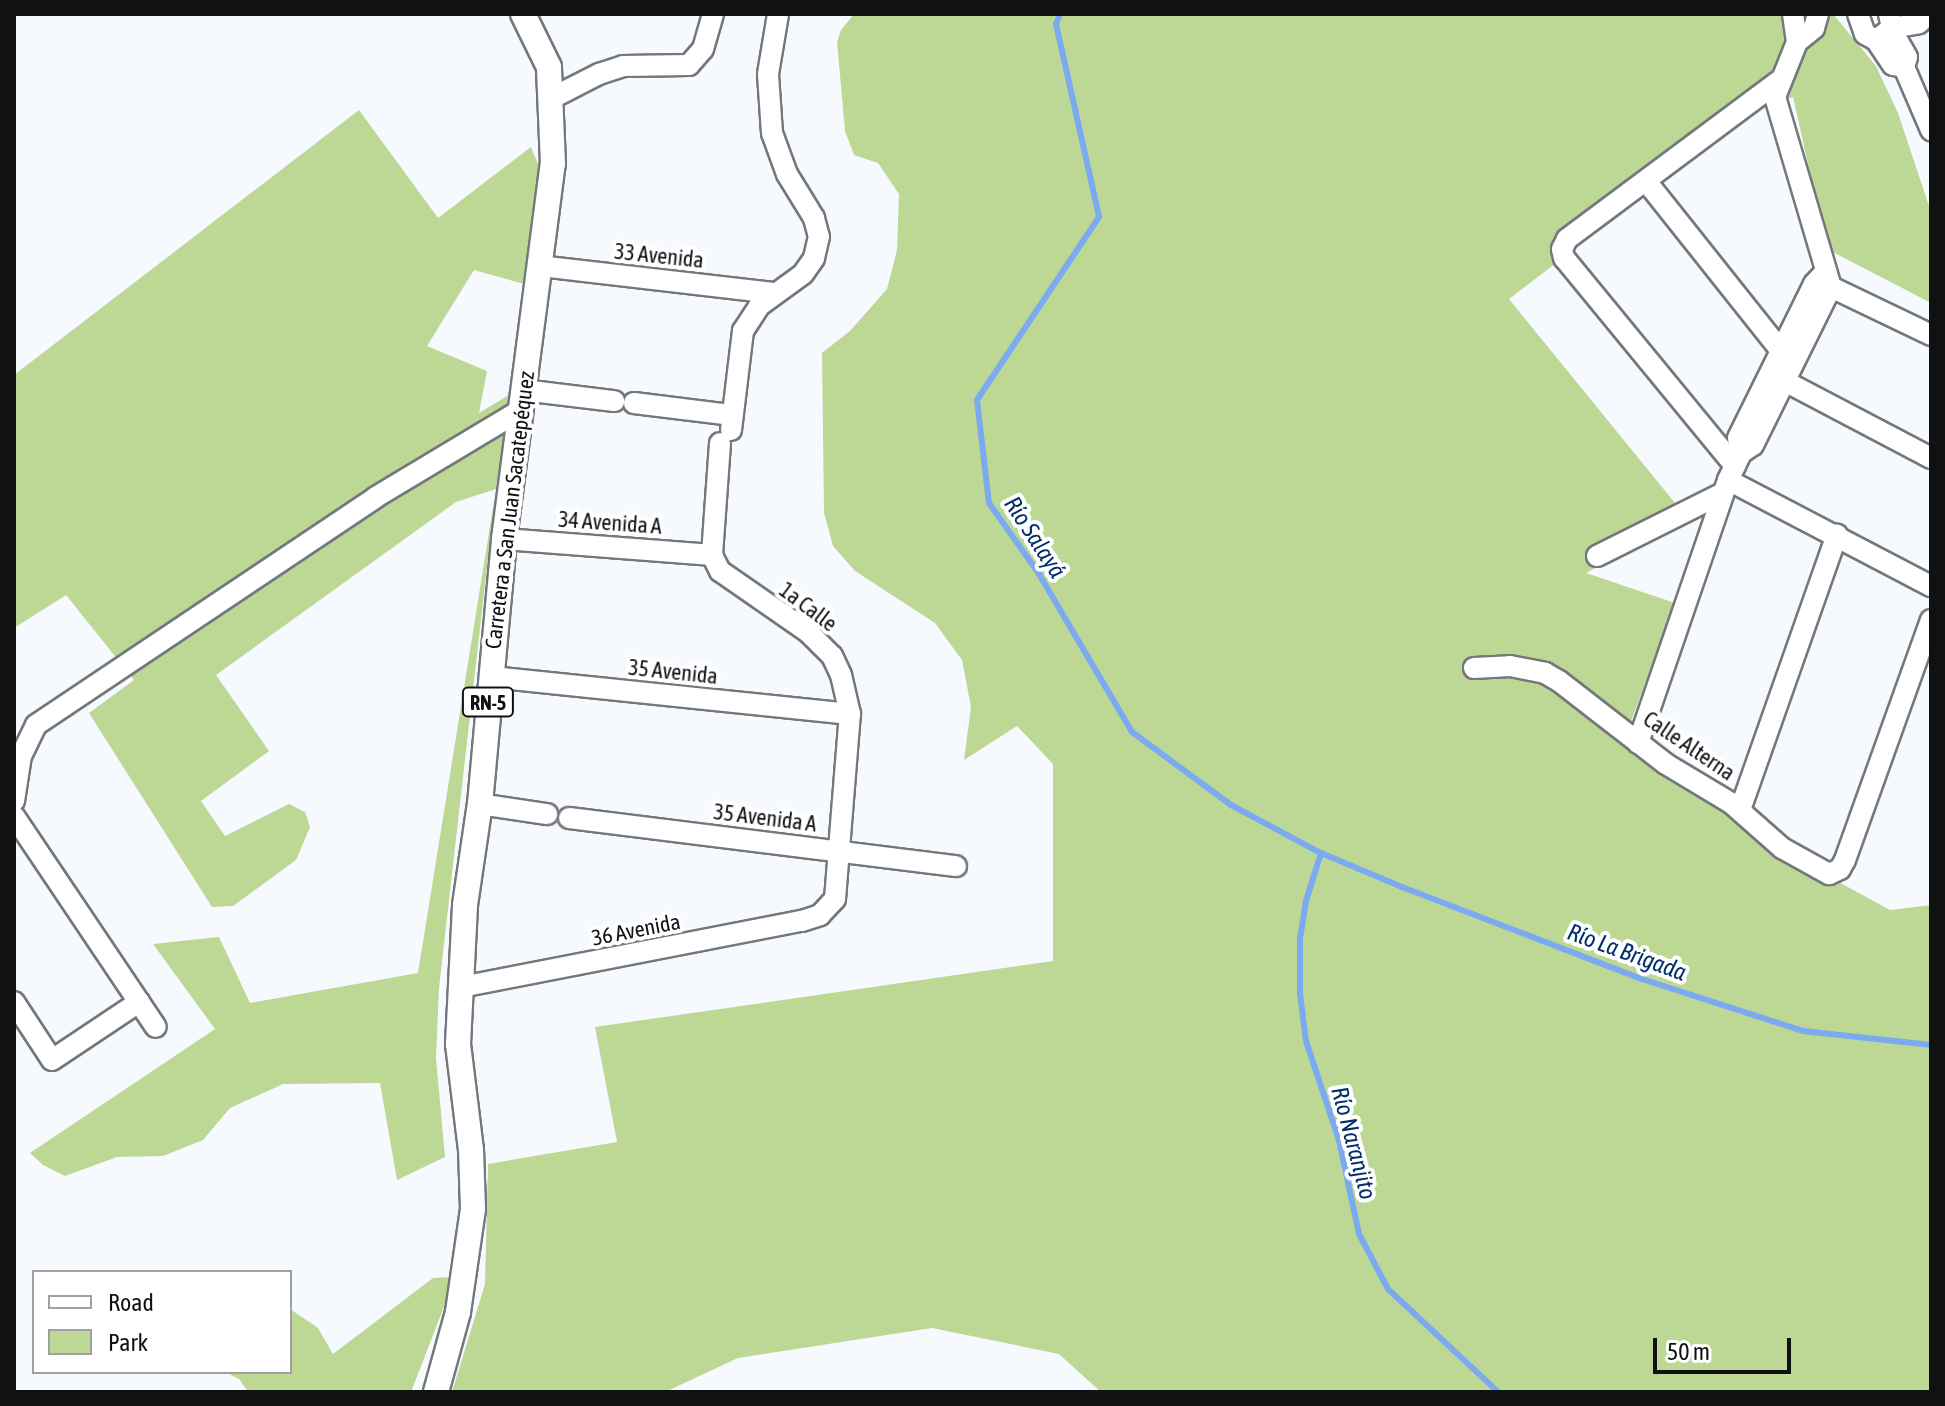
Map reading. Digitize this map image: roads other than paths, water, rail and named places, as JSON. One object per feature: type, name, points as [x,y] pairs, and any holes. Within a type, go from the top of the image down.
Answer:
[{"type":"main road","name":"Carretera a San Juan Sacatepéquez","points":[[436,1392],[458,1312],[473,1209],[471,1150],[458,1044],[465,905],[480,804],[504,539],[551,198],[552,98],[546,55],[525,15]]},
{"type":"street","points":[[552,98],[599,74],[623,66],[689,65],[703,49],[713,14]]},
{"type":"street","points":[[712,555],[743,331],[759,306],[803,274],[814,258],[819,237],[814,218],[787,174],[772,133],[768,74],[778,14]]},
{"type":"street","points":[[1793,14],[1791,21],[1797,42]]},
{"type":"street","points":[[1638,743],[1732,473],[1738,438],[1777,378],[1828,280],[1775,97],[1778,82],[1797,42],[1814,28],[1818,14]]},
{"type":"street","points":[[1861,16],[1865,34],[1919,23],[1928,14]]},
{"type":"street","points":[[1887,28],[1893,65],[1904,67],[1931,130]]},
{"type":"street","points":[[1778,82],[1567,239],[1562,249],[1564,258],[1732,473],[1931,586]]},
{"type":"street","points":[[1646,181],[1781,351]]},
{"type":"street","name":"33 Avenida","points":[[540,266],[774,293]]},
{"type":"street","points":[[1777,378],[1781,351],[1814,284],[1828,280],[1931,335]]},
{"type":"street","points":[[1777,378],[1931,458]]},
{"type":"street","points":[[14,801],[21,756],[36,725],[522,400],[624,402],[728,429]]},
{"type":"street","points":[[1597,556],[1732,473]]},
{"type":"street","points":[[1740,810],[1837,535]]},
{"type":"street","name":"34 Avenida A","points":[[504,539],[712,555]]},
{"type":"street","name":"1a Calle","points":[[712,555],[729,580],[808,632],[832,656],[841,675],[850,714],[835,899],[820,915]]},
{"type":"street","name":"Calle Alterna","points":[[1474,668],[1510,666],[1545,673],[1686,778],[1740,810],[1782,848],[1825,873],[1840,869],[1931,620]]},
{"type":"street","name":"35 Avenida","points":[[492,677],[850,714]]},
{"type":"street","points":[[480,804],[547,814]]},
{"type":"street","points":[[14,816],[156,1027]]},
{"type":"street","name":"35 Avenida A","points":[[569,818],[956,866]]},
{"type":"street","name":"36 Avenida","points":[[461,987],[820,915]]},
{"type":"street","points":[[14,1002],[52,1060],[139,1002]]},
{"type":"waterway","name":"Río Salayá","points":[[1060,14],[1056,24],[1099,217],[977,400],[989,503],[1039,574],[1132,732],[1231,805],[1321,853],[1402,887],[1642,979],[1803,1031],[1931,1045]]},
{"type":"waterway","name":"Río Naranjito","points":[[1321,853],[1306,901],[1300,938],[1300,993],[1306,1041],[1339,1140],[1359,1234],[1388,1289],[1498,1392]]},
{"type":"water label","name":"Río La Brigada","points":[[1627,952]]}]
